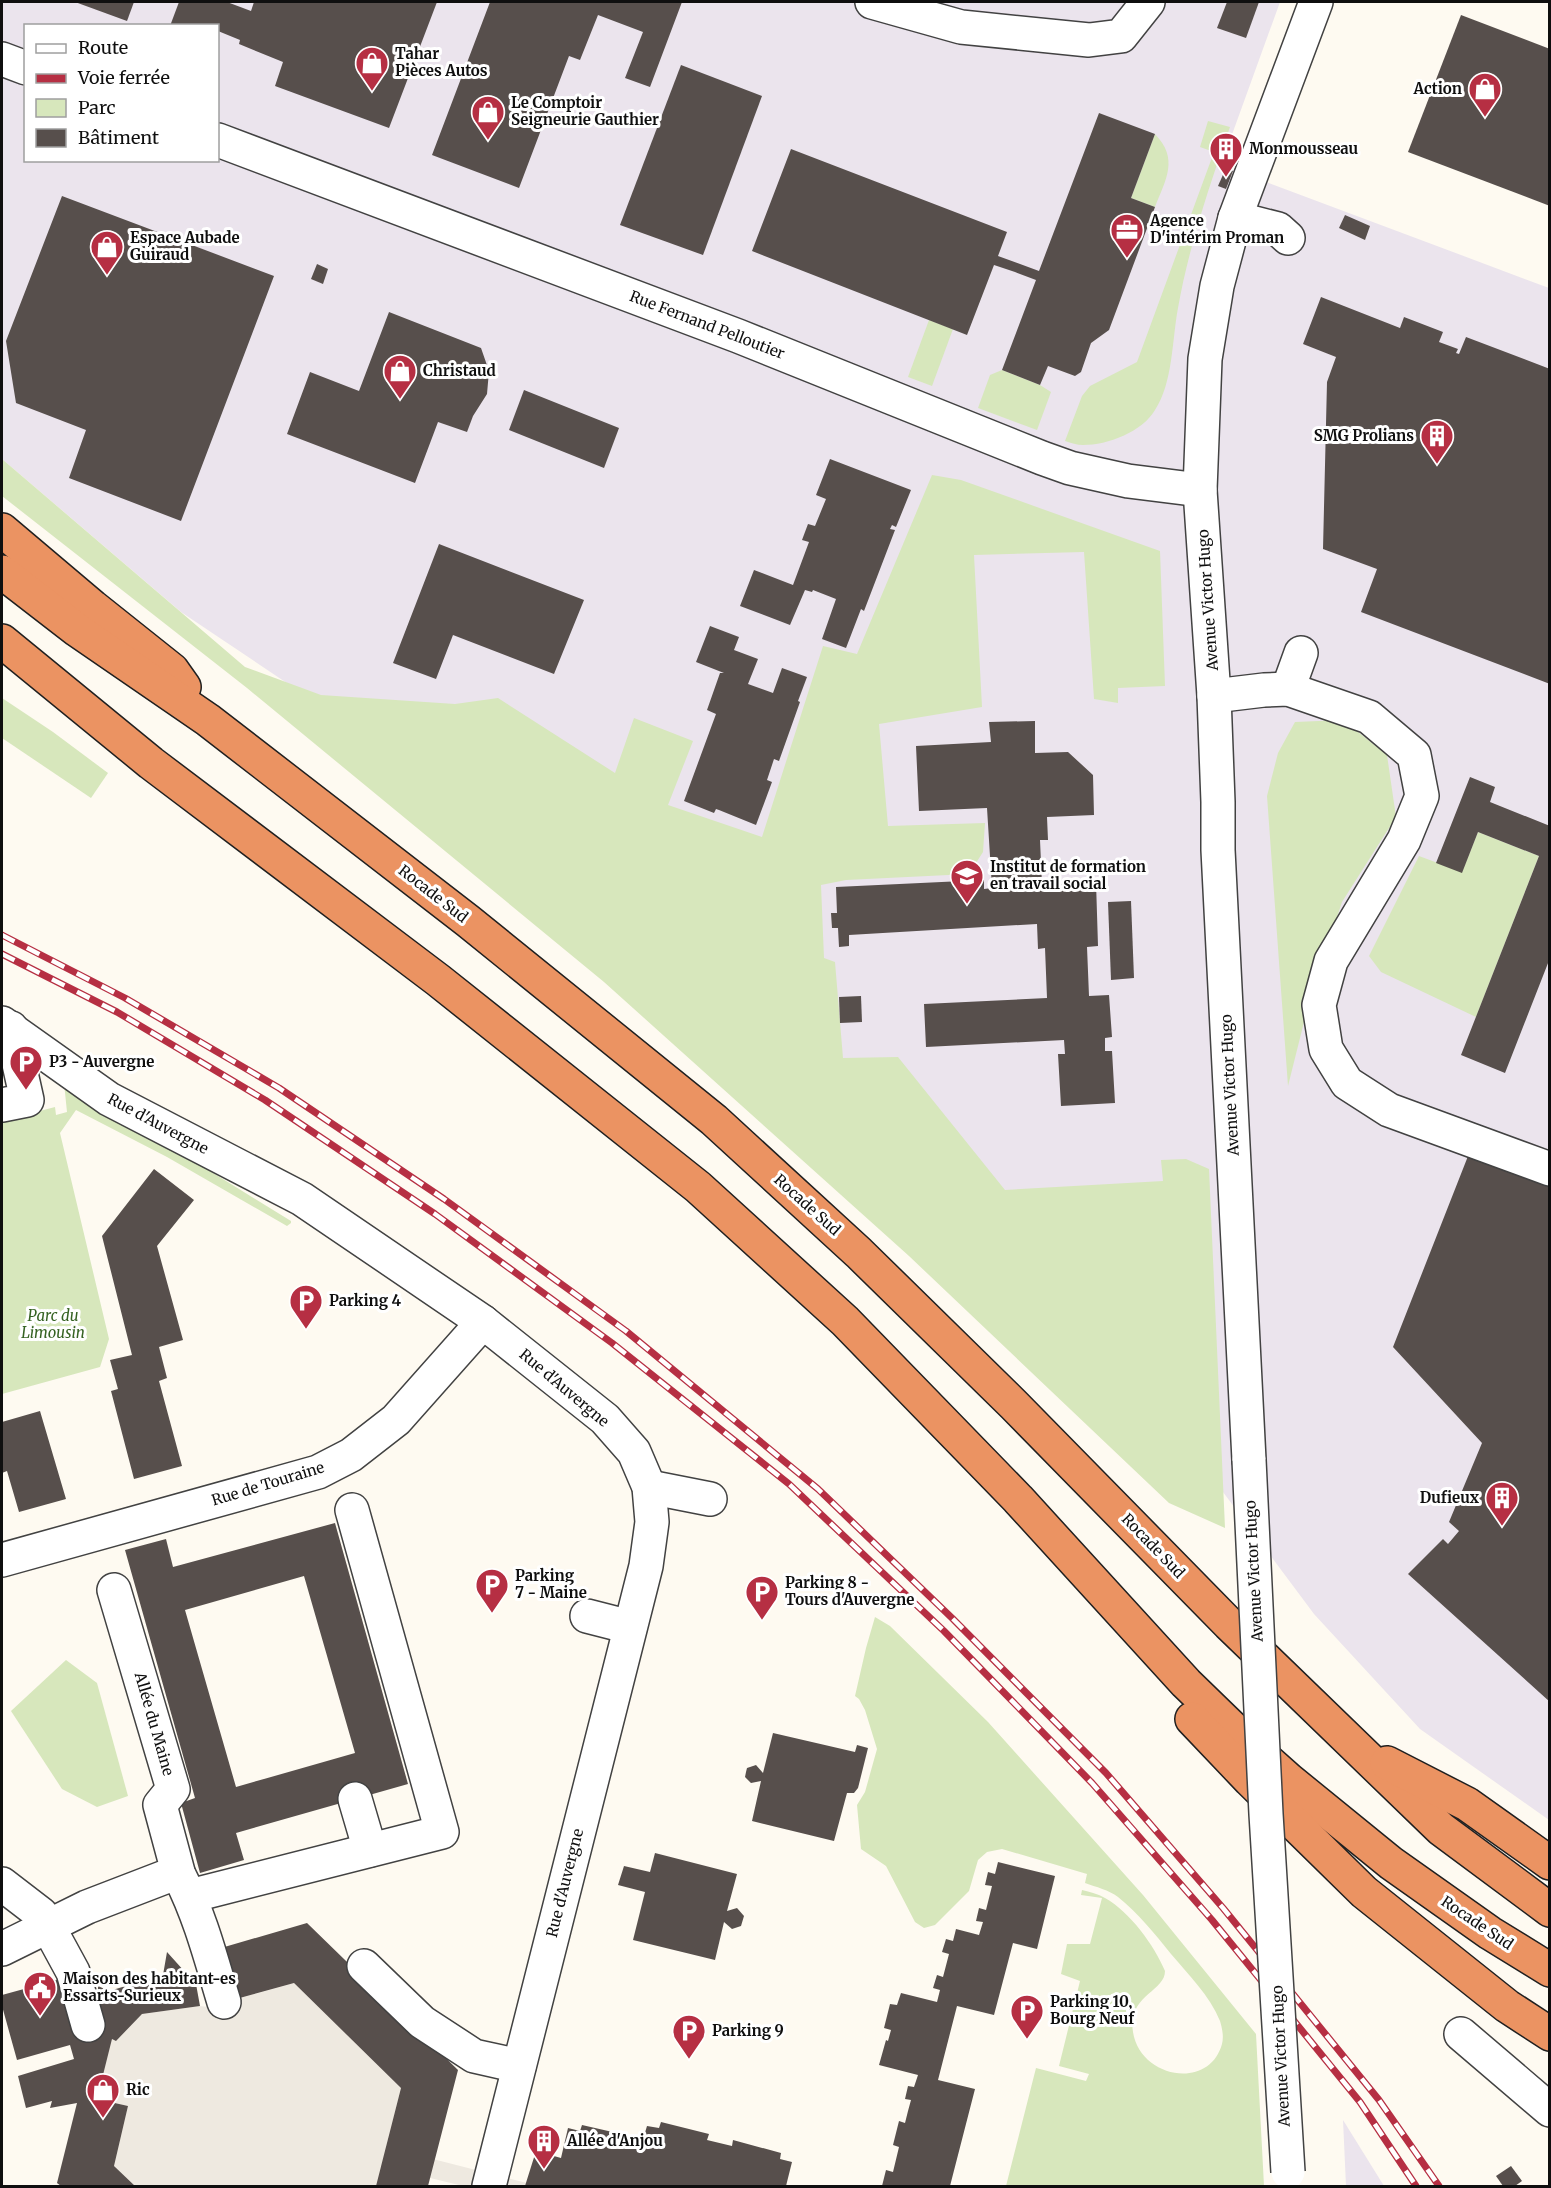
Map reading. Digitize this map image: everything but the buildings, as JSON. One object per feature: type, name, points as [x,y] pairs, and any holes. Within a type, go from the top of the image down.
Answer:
[{"type":"highway","points":[[2,530],[172,670],[207,720]]},
{"type":"highway","name":"Rocade Sud","points":[[2,572],[77,630],[207,720],[468,921],[714,1120],[867,1261],[1014,1405],[1229,1624],[1441,1830],[1550,1910]]},
{"type":"highway","name":"Rocade Sud","points":[[2,641],[151,763],[438,980],[698,1186],[845,1321],[1018,1499],[1186,1683],[1289,1780],[1391,1863],[1490,1933],[1550,1970]]},
{"type":"highway","points":[[2,671],[151,763]]},
{"type":"highway","points":[[1018,1499],[1140,1665],[1250,1780],[1364,1892],[1508,2006],[1550,2034]]},
{"type":"highway","points":[[1358,1749],[1467,1804],[1550,1863]]},
{"type":"street","points":[[872,2],[961,27],[1089,40],[1121,36],[1148,2]]},
{"type":"street","name":"Avenue Victor Hugo","points":[[1288,2179],[1266,1814],[1218,850],[1214,696],[1200,490],[1205,359],[1217,286],[1235,218],[1316,2]]},
{"type":"street","points":[[2,59],[24,67]]},
{"type":"street","name":"Rue Fernand Pelloutier","points":[[219,140],[738,336],[1070,468],[1128,481],[1200,490]]},
{"type":"street","points":[[1235,218],[1278,229],[1288,238]]},
{"type":"street","points":[[1288,689],[1301,653]]},
{"type":"street","points":[[1214,696],[1288,689],[1369,717],[1414,755],[1422,796],[1404,840],[1331,961],[1319,1005],[1326,1049],[1347,1083],[1389,1110],[1550,1169]]},
{"type":"street","points":[[2,1105],[27,1100],[6,1025]]},
{"type":"street","name":"Rue d'Auvergne","points":[[6,1025],[109,1099],[302,1199],[483,1322],[605,1419],[634,1452],[649,1487],[652,1522],[646,1566],[489,2187]]},
{"type":"street","name":"Rue de Touraine","points":[[2,1560],[318,1472],[351,1455],[396,1420],[483,1322]]},
{"type":"street","points":[[649,1487],[710,1499]]},
{"type":"street","points":[[2,1949],[50,1920],[87,1907],[184,1884],[370,1850],[442,1832],[352,1510]]},
{"type":"street","name":"Allée du Maine","points":[[114,1590],[173,1789],[160,1805],[184,1884]]},
{"type":"street","points":[[587,1616],[630,1627]]},
{"type":"street","points":[[355,1799],[370,1850]]},
{"type":"street","points":[[2,1884],[50,1920],[73,1972],[88,2025]]},
{"type":"street","points":[[184,1884],[205,1939],[224,2002]]},
{"type":"street","points":[[364,1966],[422,2022],[474,2056],[519,2066]]},
{"type":"street","points":[[1461,2034],[1550,2110]]},
{"type":"shaded area","points":[[2,2],[1280,2],[1221,165],[1549,288],[1549,1820],[1420,1729],[1314,1614],[1176,1429],[828,1046],[181,612],[2,459]]},
{"type":"shaded area","points":[[294,1983],[401,2088],[386,2147],[527,2183],[525,2186],[463,2186],[381,2166],[376,2186],[135,2186],[114,2166],[128,2106],[97,2099],[112,2039],[116,2040],[142,2014],[200,2006],[208,2007]]},
{"type":"shaded area","points":[[1343,2120],[1384,2186],[1346,2186]]},
{"type":"green space","points":[[1208,121],[1230,127],[1207,194],[1188,262],[1178,308],[1169,374],[1161,399],[1142,425],[1124,436],[1093,444],[1078,445],[1065,441],[1082,396],[1090,386],[1137,362],[1214,152],[1200,147]]},
{"type":"green space","points":[[1155,134],[1167,152],[1168,169],[1155,207],[1131,198]]},
{"type":"green space","points":[[929,320],[953,329],[932,386],[908,377]]},
{"type":"green space","points":[[1002,370],[1040,385],[1051,392],[1037,430],[978,408],[990,375]]},
{"type":"green space","points":[[2,459],[245,667],[321,695],[455,704],[498,698],[615,773],[634,718],[693,741],[668,805],[762,837],[823,646],[857,654],[932,475],[961,480],[1160,551],[1165,686],[1118,688],[1118,703],[1094,699],[1084,552],[974,555],[982,707],[879,724],[888,826],[985,823],[983,852],[969,874],[846,880],[821,885],[824,958],[835,962],[843,1058],[898,1057],[1005,1190],[1163,1181],[1161,1160],[1186,1159],[1209,1169],[1225,1528],[1169,1503],[909,1256],[604,982],[247,688],[2,496]]},
{"type":"green space","points":[[2,698],[108,773],[91,798],[2,738]]},
{"type":"green space","points":[[1343,720],[1387,755],[1396,817],[1342,902],[1310,998],[1288,1086],[1267,796],[1278,753],[1295,722]]},
{"type":"green space","points":[[1478,832],[1539,856],[1476,1017],[1381,972],[1369,956],[1419,856],[1462,872]]},
{"type":"green space","name":"Parc du Limousin","points":[[64,1083],[291,1223],[287,1226],[167,1157],[76,1110],[60,1133],[109,1339],[100,1367],[2,1394],[2,1121],[55,1107],[56,1115],[67,1112]]},
{"type":"green space","points":[[875,1617],[890,1626],[988,1722],[1143,1895],[1256,2034],[1264,2186],[1006,2186],[1036,2068],[1086,2081],[1089,2074],[1059,2066],[1080,1981],[1061,1974],[1067,1944],[1090,1944],[1102,1898],[1081,1895],[1082,1890],[1094,1893],[1114,1904],[1132,1920],[1148,1940],[1165,1971],[1159,1984],[1140,2002],[1133,2020],[1133,2032],[1138,2048],[1148,2060],[1175,2073],[1190,2073],[1204,2068],[1215,2059],[1222,2044],[1220,2021],[1205,1994],[1146,1924],[1114,1895],[1085,1883],[1087,1874],[1002,1849],[987,1852],[978,1860],[969,1891],[935,1925],[924,1928],[915,1922],[886,1866],[861,1849],[857,1805],[865,1792],[877,1749],[865,1710],[855,1696]]},
{"type":"green space","points":[[66,1660],[97,1683],[128,1796],[97,1807],[62,1789],[11,1711]]},
{"type":"railway","points":[[2,935],[125,998],[279,1088],[444,1199],[626,1331],[818,1489],[952,1618],[1106,1773],[1223,1908],[1379,2100],[1439,2186]]},
{"type":"railway","points":[[2,954],[117,1012],[265,1100],[435,1214],[612,1343],[789,1484],[944,1631],[1092,1783],[1212,1920],[1360,2102],[1416,2186]]},
{"type":"place","name":"Tahar Pièces Autos","points":[[372,92]]},
{"type":"place","name":"Action","points":[[1485,118]]},
{"type":"place","name":"Le Comptoir Seigneurie Gauthier","points":[[488,141]]},
{"type":"place","name":"Monmousseau","points":[[1226,178]]},
{"type":"place","name":"Agence D'intérim Proman","points":[[1127,259]]},
{"type":"place","name":"Espace Aubade Guiraud","points":[[107,276]]},
{"type":"place","name":"Christaud","points":[[400,400]]},
{"type":"place","name":"SMG Prolians","points":[[1437,465]]},
{"type":"place","name":"Institut de formation en travail social","points":[[967,905]]},
{"type":"place","name":"P3 - Auvergne","points":[[26,1091]]},
{"type":"place","name":"Parking 4","points":[[306,1330]]},
{"type":"place","name":"Dufieux","points":[[1502,1527]]},
{"type":"place","name":"Parking 7 - Maine","points":[[492,1614]]},
{"type":"place","name":"Parking 8 - Tours d'Auvergne","points":[[762,1621]]},
{"type":"place","name":"Maison des habitant-es Essarts-Surieux","points":[[40,2017]]},
{"type":"place","name":"Parking 10, Bourg Neuf","points":[[1027,2040]]},
{"type":"place","name":"Parking 9","points":[[689,2060]]},
{"type":"place","name":"Ric","points":[[103,2119]]},
{"type":"place","name":"Allée d'Anjou","points":[[544,2170]]}]
